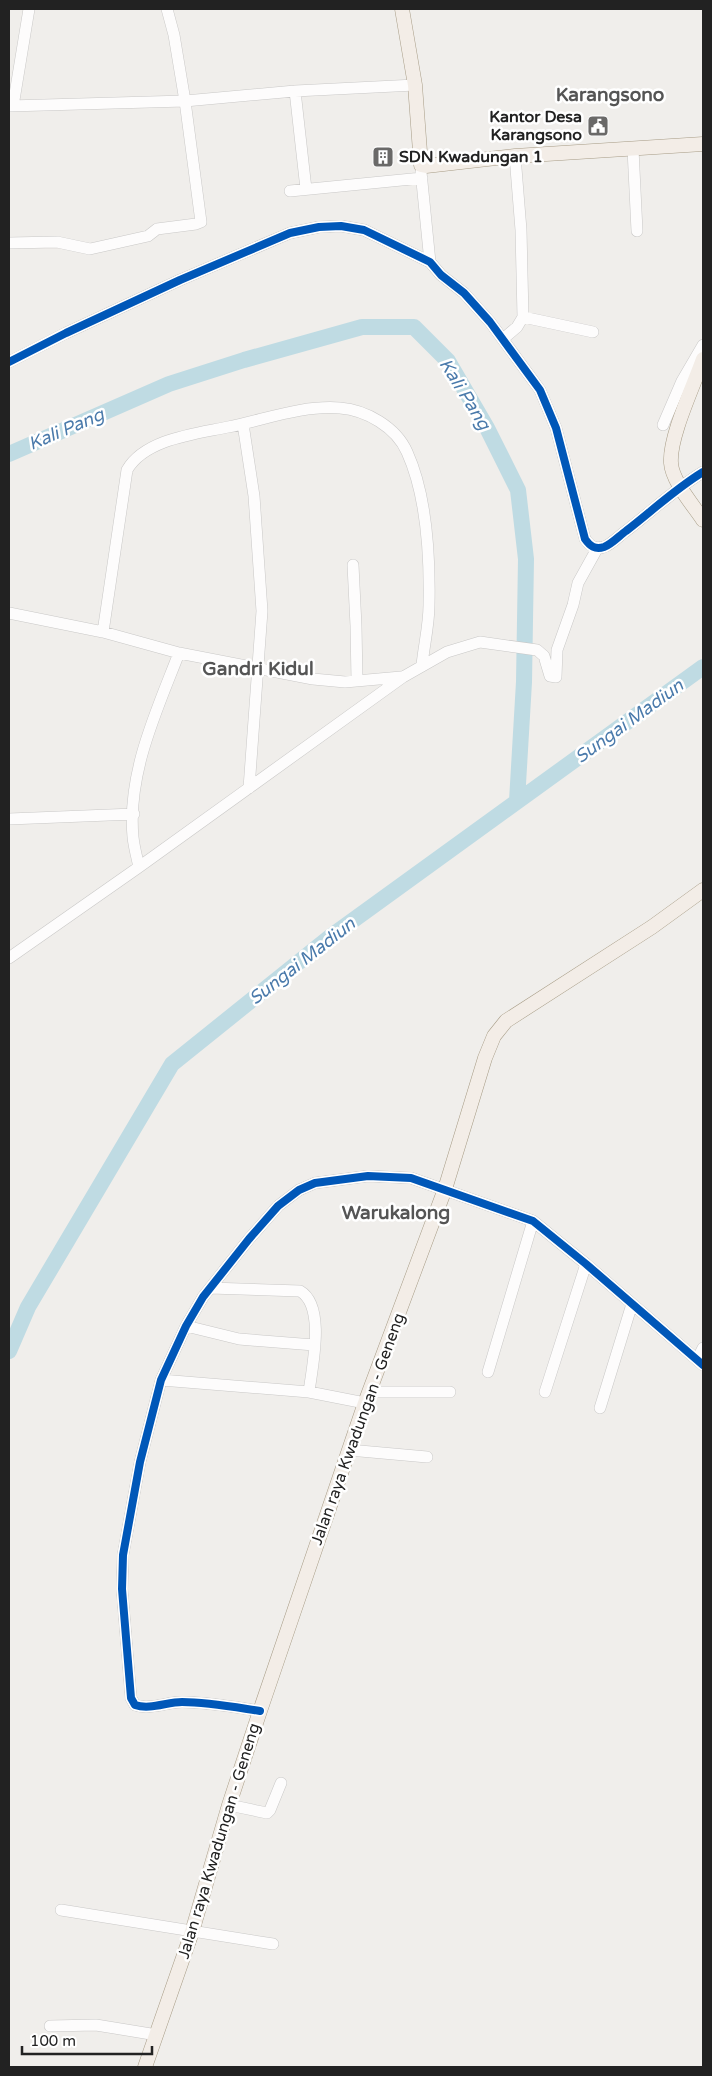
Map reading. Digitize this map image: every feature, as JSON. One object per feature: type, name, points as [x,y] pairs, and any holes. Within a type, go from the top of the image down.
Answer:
[{"type":"main road","points":[[402,9],[415,85],[421,171]]},
{"type":"main road","points":[[421,171],[426,166],[515,156],[703,144]]},
{"type":"main road","points":[[703,359],[672,446],[671,464],[680,486],[703,520]]},
{"type":"main road","name":"Jalan raya Kwadungan - Geneng","points":[[145,2067],[192,1932],[229,1805],[260,1711],[367,1397],[445,1189],[484,1058],[494,1036],[506,1021],[652,927],[703,890]]},
{"type":"street","points":[[28,9],[11,106],[185,101],[295,91],[415,85]]},
{"type":"street","points":[[9,243],[57,242],[90,249],[148,236],[156,229],[200,223],[202,219],[185,101],[174,35],[167,9]]},
{"type":"street","points":[[295,91],[306,189]]},
{"type":"street","points":[[633,149],[637,231]]},
{"type":"street","points":[[503,339],[517,327],[523,317],[521,230],[515,156]]},
{"type":"street","points":[[290,191],[421,171],[430,262]]},
{"type":"street","points":[[9,362],[66,333],[180,280],[290,233],[319,227],[341,226],[364,230],[430,262],[441,275],[464,293],[503,339],[540,390],[556,428],[584,539],[589,545],[598,548],[605,546],[651,512],[680,486],[703,472]]},
{"type":"street","points":[[523,317],[592,332]]},
{"type":"street","points":[[663,425],[682,381],[703,345]]},
{"type":"street","points":[[103,632],[127,470],[133,459],[142,452],[178,438],[298,411],[340,408],[369,416],[391,430],[407,451],[420,491],[426,540],[429,606],[422,665]]},
{"type":"street","points":[[243,424],[254,496],[262,611],[249,788]]},
{"type":"street","points":[[9,958],[403,677],[447,652],[480,642],[537,650],[544,656],[550,676],[556,677],[557,650],[573,605],[578,583],[598,548]]},
{"type":"street","points":[[353,565],[357,681]]},
{"type":"street","points":[[9,613],[103,632],[179,652],[313,679],[357,681],[403,677]]},
{"type":"street","points":[[139,867],[133,837],[135,791],[140,762],[152,723],[179,652]]},
{"type":"street","points":[[9,819],[134,814]]},
{"type":"street","points":[[260,1711],[219,1704],[180,1702],[144,1706],[135,1705],[133,1702],[122,1589],[123,1555],[140,1462],[161,1380],[186,1326],[210,1288],[248,1239],[278,1206],[299,1190],[315,1183],[368,1176],[411,1178],[445,1189],[533,1221],[632,1304],[701,1356]]},
{"type":"street","points":[[488,1372],[533,1221]]},
{"type":"street","points":[[545,1392],[586,1264]]},
{"type":"street","points":[[210,1288],[300,1291],[310,1299],[315,1315],[309,1392]]},
{"type":"street","points":[[600,1408],[632,1304]]},
{"type":"street","points":[[186,1326],[239,1339],[314,1345]]},
{"type":"street","points":[[161,1380],[367,1397],[450,1392]]},
{"type":"street","points":[[349,1450],[427,1457]]},
{"type":"street","points":[[229,1805],[267,1813],[281,1782]]},
{"type":"street","points":[[61,1910],[273,1944]]},
{"type":"street","points":[[50,2026],[96,2025],[156,2036]]},
{"type":"waterway","name":"Kali Pang","points":[[9,454],[169,384],[244,360],[362,327],[414,327],[448,361],[487,428],[518,490],[526,559],[524,682],[517,801]]},
{"type":"waterway","name":"Sungai Madiun","points":[[9,1351],[28,1307],[172,1064],[330,937],[703,667]]},
{"type":"cycle path","points":[[9,362],[66,333],[180,280],[290,233],[319,227],[341,226],[364,230],[430,262],[441,275],[464,293],[490,322],[540,390],[556,428],[585,539],[595,548],[601,548],[610,544],[673,493],[703,472]]},
{"type":"cycle path","points":[[260,1711],[192,1702],[176,1702],[147,1707],[135,1705],[131,1698],[122,1589],[123,1555],[140,1462],[161,1380],[186,1326],[203,1297],[278,1206],[299,1190],[315,1183],[368,1176],[411,1178],[533,1221],[703,1365]]},
{"type":"place","name":"Kantor Desa Karangsono","points":[[598,126]]},
{"type":"place","name":"SDN Kwadungan 1","points":[[383,157]]},
{"type":"district","name":"Karangsono","points":[[610,95]]},
{"type":"district","name":"Gandri Kidul","points":[[258,669]]},
{"type":"district","name":"Warukalong","points":[[396,1213]]}]
